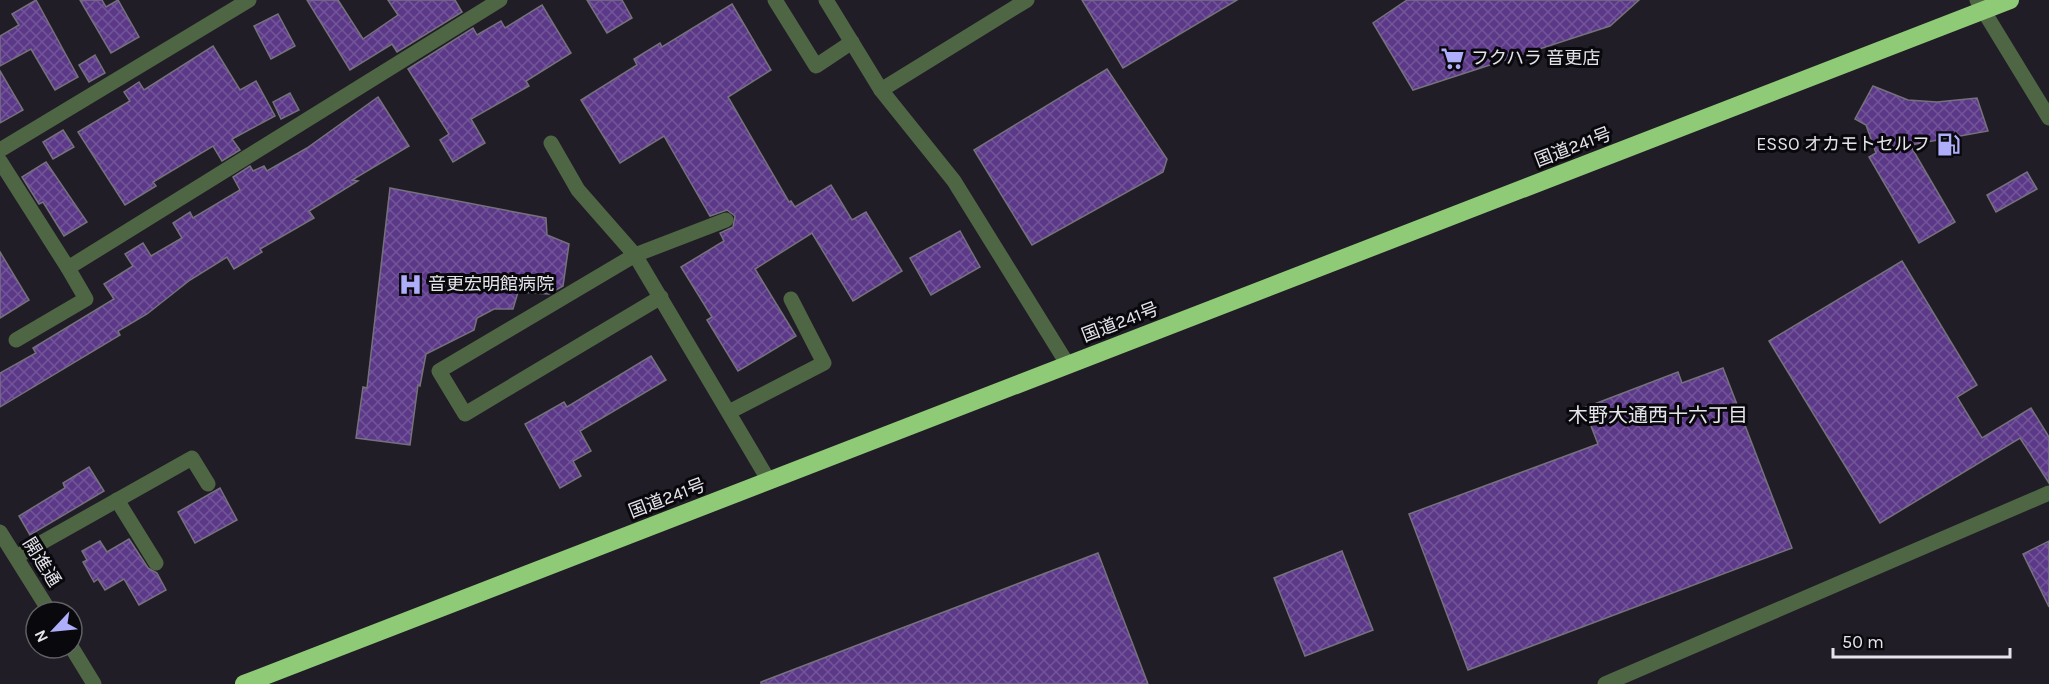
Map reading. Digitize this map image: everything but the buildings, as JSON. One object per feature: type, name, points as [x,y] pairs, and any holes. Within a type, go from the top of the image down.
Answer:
[{"type":"highway","name":"国道241号","points":[[244,684],[1068,365],[1980,5],[2010,0]]},
{"type":"street","points":[[0,150],[249,0]]},
{"type":"street","points":[[68,268],[500,0]]},
{"type":"street","points":[[775,0],[816,66],[852,42]]},
{"type":"street","points":[[826,0],[882,90],[954,181],[1068,365]]},
{"type":"street","points":[[882,90],[1027,0]]},
{"type":"street","points":[[1980,5],[2049,118]]},
{"type":"street","points":[[551,143],[578,190],[636,255],[770,481]]},
{"type":"street","points":[[0,161],[86,299],[16,340]]},
{"type":"street","points":[[661,297],[465,414],[439,371],[636,255],[726,220]]},
{"type":"street","points":[[729,412],[824,363],[791,299]]},
{"type":"street","points":[[16,557],[192,458],[208,484]]},
{"type":"street","points":[[1605,684],[2049,493]]},
{"type":"street","points":[[117,500],[156,563]]},
{"type":"street","name":"開進通","points":[[2,539],[43,600]]},
{"type":"street","points":[[79,660],[94,684]]},
{"type":"place","name":"フクハラ 音更店","points":[[1453,58]]},
{"type":"place","name":"ESSO オカモトセルフ","points":[[1948,144]]},
{"type":"place","name":"音更宏明館病院","points":[[410,284]]},
{"type":"district","name":"木野大通西十六丁目","points":[[1658,415]]}]
